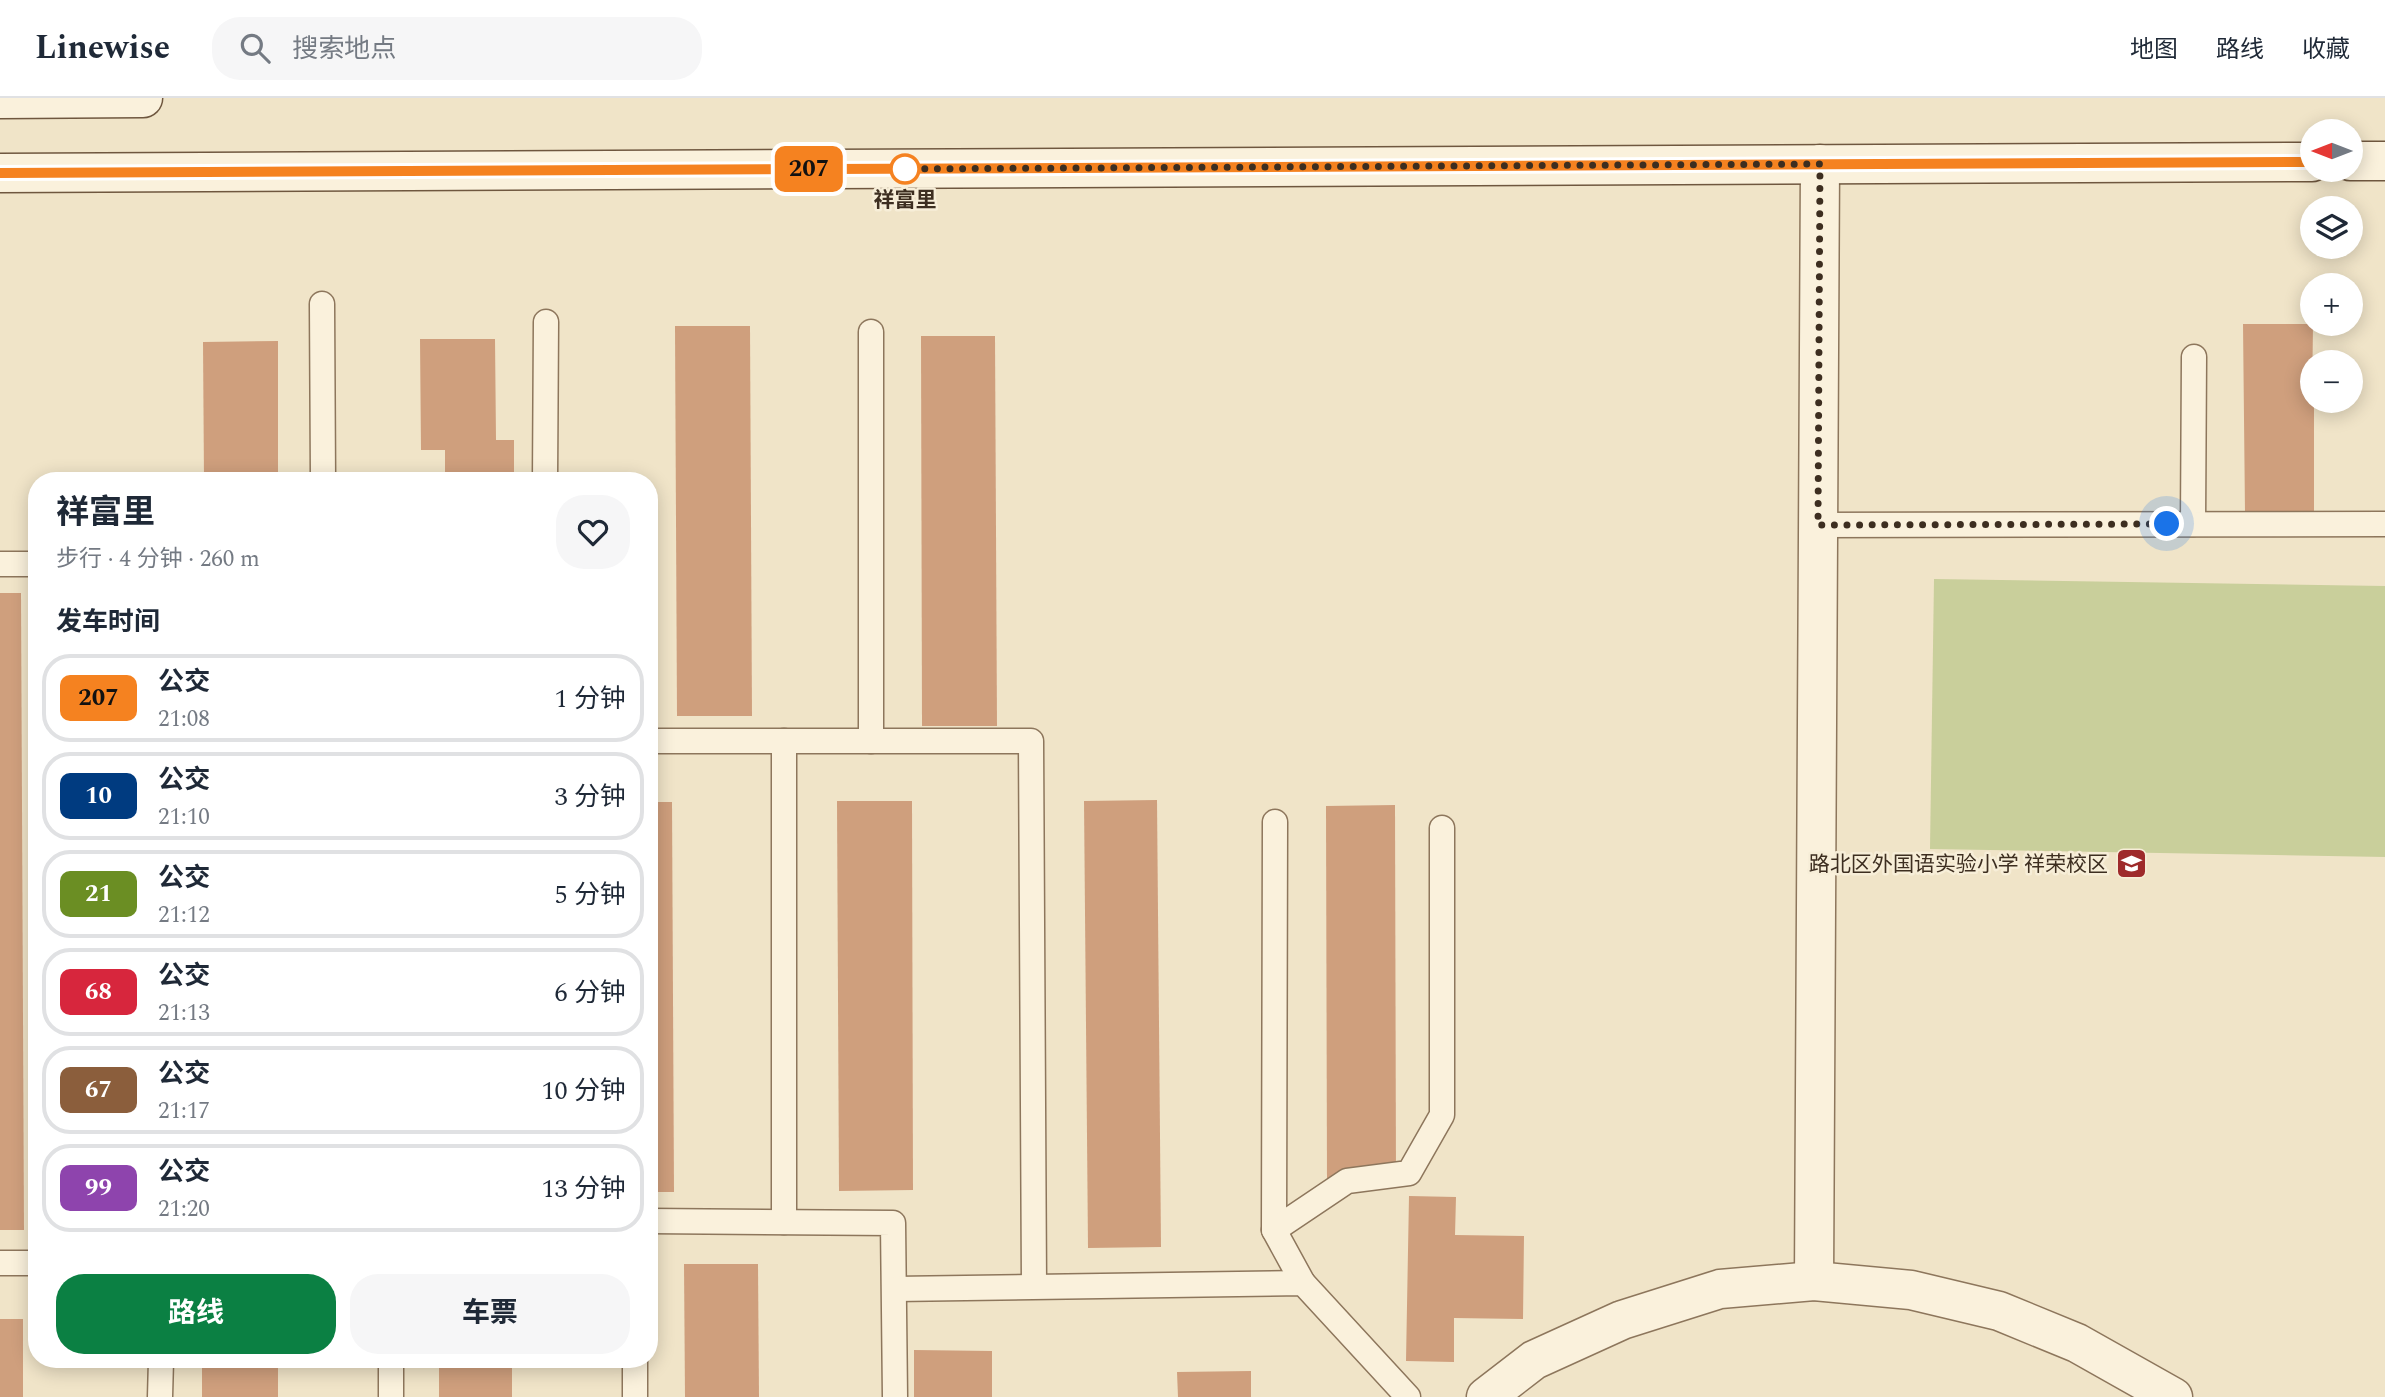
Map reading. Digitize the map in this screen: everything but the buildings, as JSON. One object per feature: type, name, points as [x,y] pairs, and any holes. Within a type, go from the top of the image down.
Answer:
[{"type":"main road","points":[[0,99],[143,98]]},
{"type":"main road","points":[[2363,161],[2385,161]]},
{"type":"main road","points":[[0,173],[2300,162]]},
{"type":"main road","points":[[1814,1281],[1820,164]]},
{"type":"main road","points":[[1486,1397],[1534,1360],[1622,1320],[1720,1289],[1814,1281],[1911,1290],[1998,1311],[2077,1343],[2173,1397]]},
{"type":"lane","points":[[322,304],[323,472]]},
{"type":"lane","points":[[545,472],[546,322]]},
{"type":"lane","points":[[871,332],[871,741]]},
{"type":"lane","points":[[2193,524],[2194,357]]},
{"type":"lane","points":[[1818,525],[2385,524]]},
{"type":"lane","points":[[0,564],[28,564]]},
{"type":"lane","points":[[658,741],[1031,741],[1034,1286]]},
{"type":"lane","points":[[784,741],[784,1222]]},
{"type":"lane","points":[[1275,822],[1273,1230],[1303,1283],[1408,1397]]},
{"type":"lane","points":[[1273,1230],[1346,1181],[1409,1173],[1442,1115],[1442,828]]},
{"type":"lane","points":[[658,1221],[893,1223],[895,1397]]},
{"type":"lane","points":[[0,1263],[28,1263]]},
{"type":"lane","points":[[895,1289],[1303,1283]]},
{"type":"lane","points":[[160,1368],[160,1397]]},
{"type":"lane","points":[[391,1368],[391,1397]]},
{"type":"lane","points":[[635,1368],[635,1397]]},
{"type":"green space","points":[[1934,579],[2385,586],[2385,857],[1930,849]]},
{"type":"bus line","name":"207","points":[[0,173],[2300,162]]},
{"type":"place","name":"祥富里","points":[[905,169]]},
{"type":"place","name":"路北区外国语实验小学 祥荣校区","points":[[2131,864]]},
{"type":"route","points":[[905,169],[896,169],[1820,164],[1818,525],[2167,524]]}]
